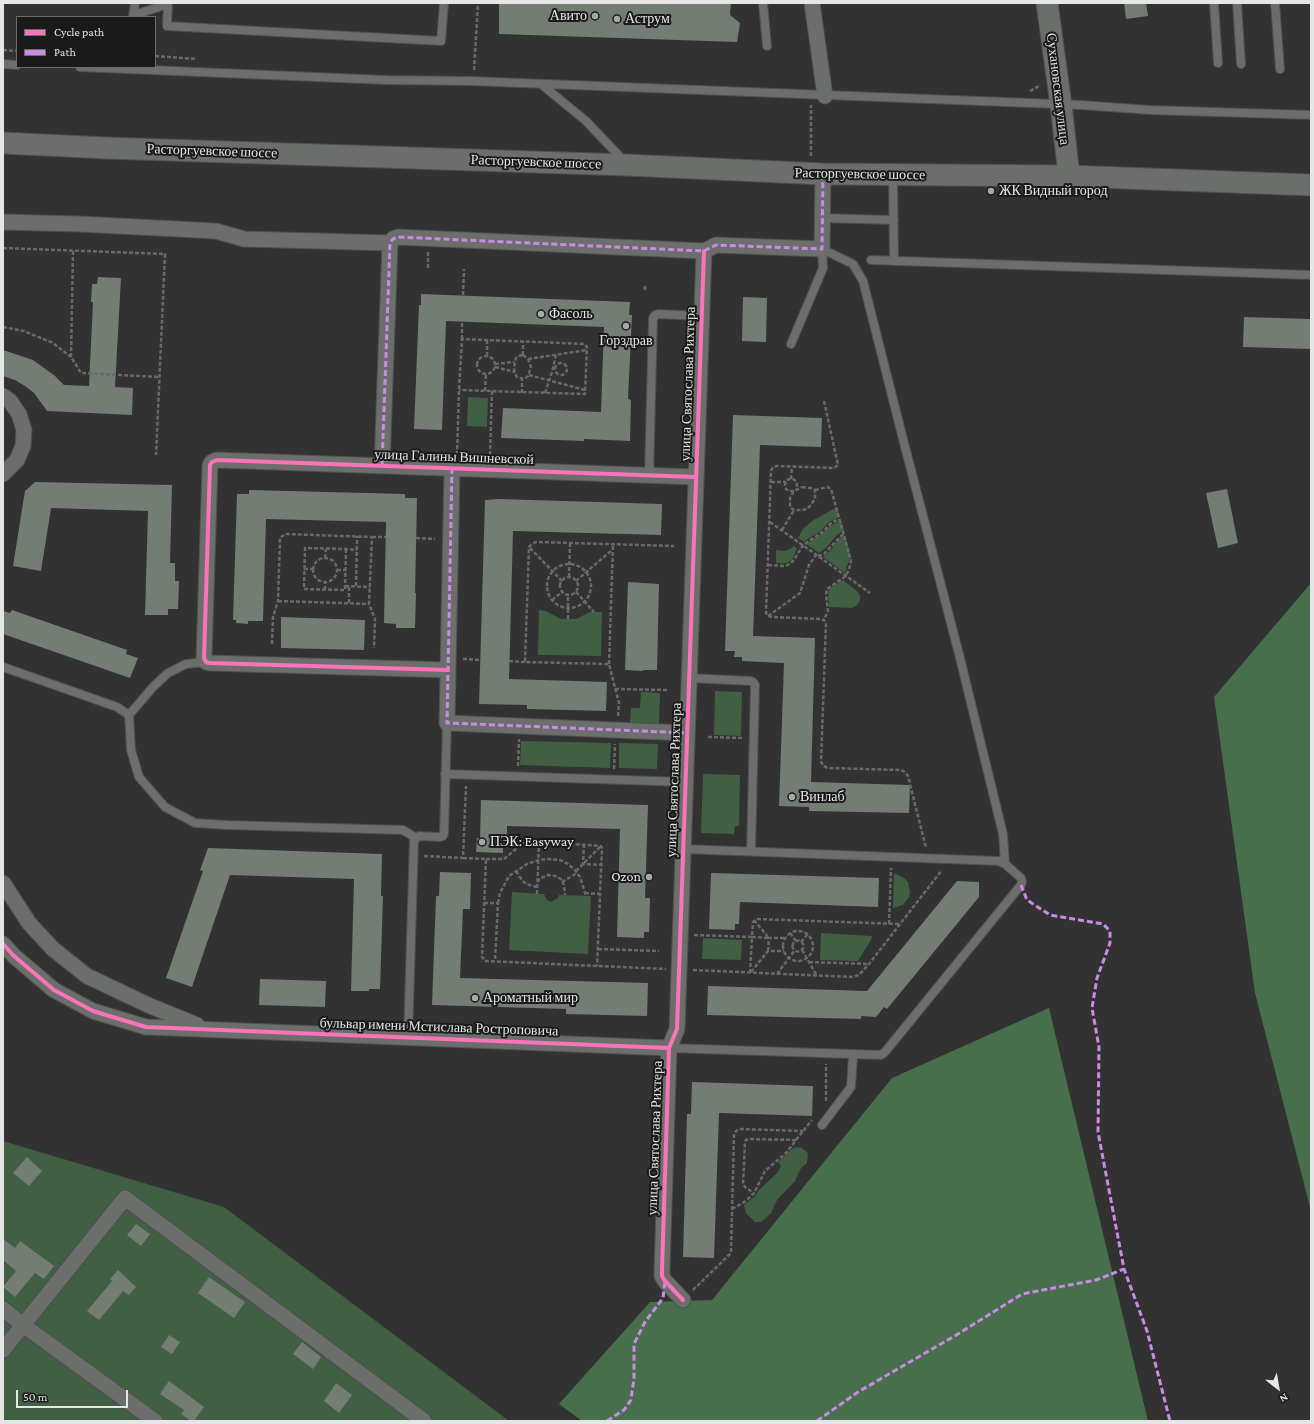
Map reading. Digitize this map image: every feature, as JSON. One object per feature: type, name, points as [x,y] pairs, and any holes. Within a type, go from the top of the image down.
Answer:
[{"type":"main road","name":"Сухановская улица","points":[[1048,3],[1069,176]]},
{"type":"main road","name":"Расторгуевское шоссе","points":[[3,143],[628,165],[823,174],[1069,176],[1311,185]]},
{"type":"street","points":[[812,3],[825,96]]},
{"type":"street","points":[[382,466],[390,243],[393,239],[398,237],[704,251],[716,245],[822,249],[823,174]]},
{"type":"street","points":[[3,222],[79,224],[216,231],[244,239],[390,243]]},
{"type":"street","name":"улица Святослава Рихтера","points":[[683,1300],[665,1281],[662,1276],[662,1270],[670,1048],[677,1032],[704,251]]},
{"type":"street","points":[[3,396],[10,401],[20,414],[24,430],[23,446],[17,460],[3,474]]},
{"type":"street","name":"улица Галины Вишневской","points":[[206,662],[204,658],[210,465],[212,462],[217,460],[382,466],[455,462],[696,477]]},
{"type":"street","points":[[455,462],[447,723],[687,733]]},
{"type":"street","points":[[206,662],[448,670]]},
{"type":"street","points":[[3,883],[34,928],[53,949],[87,976],[148,1005],[207,1029]]},
{"type":"street","name":"бульвар имени Мстислава Ростроповича","points":[[3,944],[14,956],[54,990],[92,1011],[146,1027],[670,1048]]},
{"type":"street","points":[[3,1350],[125,1198],[424,1421]]},
{"type":"street","points":[[3,1309],[155,1421]]},
{"type":"lane","points":[[135,3],[133,16],[168,4],[167,26],[441,41],[444,3]]},
{"type":"lane","points":[[764,3],[767,46]]},
{"type":"lane","points":[[1214,3],[1218,63]]},
{"type":"lane","points":[[1237,3],[1241,64]]},
{"type":"lane","points":[[1275,3],[1280,69]]},
{"type":"lane","points":[[3,64],[16,65]]},
{"type":"lane","points":[[108,68],[386,80],[470,81],[1061,104],[1150,110],[1311,115]]},
{"type":"lane","points":[[541,84],[586,121],[628,165]]},
{"type":"lane","points":[[893,174],[894,261]]},
{"type":"lane","points":[[822,218],[894,220]]},
{"type":"lane","points":[[791,344],[823,268],[822,249],[853,264],[863,280],[961,662],[1003,834],[1005,864]]},
{"type":"lane","points":[[871,260],[1311,275]]},
{"type":"lane","points":[[649,475],[654,316],[658,314],[702,316]]},
{"type":"lane","points":[[206,662],[186,664],[168,673],[153,686],[129,715],[131,750],[139,777],[165,807],[195,824],[404,830],[416,838]]},
{"type":"lane","points":[[3,667],[117,707],[129,715]]},
{"type":"lane","points":[[689,678],[753,682],[755,685],[750,851]]},
{"type":"lane","points":[[408,1037],[414,840],[419,836],[439,837],[443,836],[444,833],[447,723]]},
{"type":"lane","points":[[445,774],[686,782]]},
{"type":"lane","points":[[670,1048],[876,1056],[885,1052],[1022,882],[1021,878],[1005,864],[999,862],[683,849]]},
{"type":"lane","points":[[822,1125],[851,1087],[853,1055]]},
{"type":"path","points":[[474,74],[478,3]]},
{"type":"path","points":[[3,50],[16,51]]},
{"type":"path","points":[[1026,92],[1036,88],[1044,81]]},
{"type":"path","points":[[3,248],[165,254],[156,455]]},
{"type":"path","points":[[71,357],[73,251]]},
{"type":"path","points":[[463,295],[464,269]]},
{"type":"path","points":[[645,290],[646,285]]},
{"type":"path","points":[[455,462],[462,321]]},
{"type":"path","points":[[3,327],[24,331],[53,343],[71,357],[81,373],[159,377]]},
{"type":"path","points":[[459,390],[582,395],[584,394],[585,390],[586,344],[462,339]]},
{"type":"path","points":[[487,340],[487,356]]},
{"type":"path","points":[[523,355],[524,341]]},
{"type":"path","points":[[528,359],[587,350]]},
{"type":"path","points":[[522,379],[528,375],[531,367],[528,359],[523,355]]},
{"type":"path","points":[[522,379],[518,377],[515,372],[514,362],[516,358],[523,355]]},
{"type":"path","points":[[545,394],[554,369],[556,355]]},
{"type":"path","points":[[495,366],[492,358],[487,356],[481,358],[477,364],[480,372],[486,374],[491,372],[495,366],[514,362]]},
{"type":"path","points":[[561,363],[564,364],[567,370],[566,373],[560,376],[557,375],[554,369],[555,366],[561,363]]},
{"type":"path","points":[[495,366],[515,372]]},
{"type":"path","points":[[485,391],[486,374]]},
{"type":"path","points":[[528,375],[585,390]]},
{"type":"path","points":[[522,379],[522,392]]},
{"type":"path","points":[[490,456],[492,391]]},
{"type":"path","points":[[768,616],[766,612],[771,471],[776,466],[834,468],[838,465],[824,401]]},
{"type":"path","points":[[791,479],[792,467]]},
{"type":"path","points":[[771,482],[786,482],[791,479]]},
{"type":"path","points":[[791,479],[796,481],[797,485],[789,503],[790,507],[794,510],[802,510],[810,506],[815,499],[815,490]]},
{"type":"path","points":[[786,482],[785,485],[789,491],[807,487],[815,490],[828,487],[831,489],[851,561],[846,576],[828,589],[826,594],[828,611],[824,620],[826,623],[821,761],[823,766],[828,768],[901,770],[905,772],[908,776],[929,858]]},
{"type":"path","points":[[782,530],[794,510]]},
{"type":"path","points":[[768,565],[785,566],[790,564],[803,546],[839,519]]},
{"type":"path","points":[[769,522],[870,593]]},
{"type":"path","points":[[768,616],[800,592],[809,565],[817,556],[824,554],[843,534]]},
{"type":"path","points":[[272,644],[272,618],[278,601],[280,538],[282,535],[386,537]]},
{"type":"path","points":[[356,586],[357,536]]},
{"type":"path","points":[[372,537],[369,604],[375,619],[374,648]]},
{"type":"path","points":[[416,538],[435,539]]},
{"type":"path","points":[[526,662],[529,547],[532,544],[536,542],[674,546]]},
{"type":"path","points":[[569,577],[570,543]]},
{"type":"path","points":[[613,545],[609,664],[619,703],[618,720]]},
{"type":"path","points":[[529,547],[562,581]]},
{"type":"path","points":[[357,550],[305,548],[304,590],[345,590],[347,586],[370,587]]},
{"type":"path","points":[[325,558],[326,549]]},
{"type":"path","points":[[346,549],[349,603]]},
{"type":"path","points":[[576,581],[613,550]]},
{"type":"path","points":[[325,558],[333,560],[337,570],[336,575],[332,579],[325,581],[317,579],[314,575],[313,569],[314,564],[318,560],[325,558]]},
{"type":"path","points":[[564,565],[570,565],[574,565],[582,569],[588,577],[591,586],[588,596],[582,604],[573,608],[564,608],[555,604],[549,596],[547,586],[549,577],[555,569],[564,565]]},
{"type":"path","points":[[304,569],[313,569]]},
{"type":"path","points":[[337,570],[346,570]]},
{"type":"path","points":[[568,596],[562,592],[559,586],[562,581],[569,577]]},
{"type":"path","points":[[568,596],[576,592],[578,586],[576,581],[569,577]]},
{"type":"path","points":[[325,581],[325,590]]},
{"type":"path","points":[[552,600],[562,592]]},
{"type":"path","points":[[576,592],[594,612]]},
{"type":"path","points":[[568,596],[568,619]]},
{"type":"path","points":[[278,601],[369,604]]},
{"type":"path","points":[[768,616],[824,620]]},
{"type":"path","points":[[509,661],[609,664]]},
{"type":"path","points":[[615,689],[669,690]]},
{"type":"path","points":[[518,769],[519,726]]},
{"type":"path","points":[[708,737],[753,739]]},
{"type":"path","points":[[486,859],[504,859],[525,842],[601,846]]},
{"type":"path","points":[[537,894],[539,842]]},
{"type":"path","points":[[583,864],[584,844]]},
{"type":"path","points":[[562,882],[577,872],[601,846]]},
{"type":"path","points":[[597,966],[602,865],[601,846]]},
{"type":"path","points":[[495,961],[500,892],[509,876],[516,871],[527,864],[538,860],[560,860],[568,864],[577,872],[584,885],[586,895],[600,894]]},
{"type":"path","points":[[583,864],[602,865]]},
{"type":"path","points":[[889,924],[891,865]]},
{"type":"path","points":[[516,871],[526,884],[537,887]]},
{"type":"path","points":[[538,882],[548,875],[556,876],[561,879],[565,895]]},
{"type":"path","points":[[484,903],[498,903]]},
{"type":"path","points":[[754,920],[757,918],[900,924]]},
{"type":"path","points":[[754,920],[769,938],[768,951],[750,973],[753,922],[754,920]]},
{"type":"path","points":[[795,931],[802,931],[808,934],[812,939],[814,946],[812,952],[802,961],[795,961],[789,958],[784,951],[783,946],[785,938],[790,933],[795,931]]},
{"type":"path","points":[[790,933],[796,941],[801,942]]},
{"type":"path","points":[[801,942],[808,934]]},
{"type":"path","points":[[692,935],[785,938]]},
{"type":"path","points":[[795,950],[793,945],[796,941]]},
{"type":"path","points":[[801,942],[804,946],[802,950],[817,976]]},
{"type":"path","points":[[598,949],[659,951]]},
{"type":"path","points":[[795,950],[799,952],[802,950]]},
{"type":"path","points":[[777,974],[795,950]]},
{"type":"path","points":[[768,951],[784,951]]},
{"type":"path","points":[[809,962],[869,964]]},
{"type":"path","points":[[818,1064],[831,1065]]},
{"type":"path","points":[[826,1064],[826,1101]]},
{"type":"path","points":[[821,1107],[830,1096]]},
{"type":"path","points":[[732,1209],[746,1201],[754,1193],[765,1171],[787,1152],[812,1119]]},
{"type":"path","points":[[683,1300],[731,1253],[734,1134],[736,1131],[740,1129],[803,1131]]},
{"type":"path","points":[[754,1193],[743,1184],[746,1140],[796,1140]]},
{"type":"green space","points":[[468,397],[488,398],[487,427],[467,426]]},
{"type":"green space","points":[[837,507],[840,517],[829,522],[821,531],[804,542],[798,538],[803,529],[812,521]]},
{"type":"green space","points":[[841,520],[844,530],[819,553],[806,544],[830,526]]},
{"type":"green space","points":[[845,535],[851,557],[845,573],[823,557],[831,550],[839,539]]},
{"type":"green space","points":[[794,546],[797,549],[792,560],[787,563],[776,563],[776,550],[783,551]]},
{"type":"green space","points":[[843,580],[858,592],[860,601],[852,608],[829,607],[828,592],[830,588]]},
{"type":"green space","points":[[1311,583],[1311,1211],[1255,993],[1214,697]]},
{"type":"green space","points":[[539,610],[546,611],[561,619],[576,619],[590,612],[602,612],[601,656],[538,655]]},
{"type":"green space","points":[[715,691],[742,692],[741,736],[714,735]]},
{"type":"green space","points":[[641,692],[660,693],[659,724],[630,723],[631,708],[640,708]]},
{"type":"green space","points":[[521,741],[611,743],[610,768],[520,765]]},
{"type":"green space","points":[[619,743],[658,744],[657,769],[619,768]]},
{"type":"green space","points":[[703,774],[740,775],[739,826],[735,826],[734,834],[701,833]]},
{"type":"green space","points":[[894,873],[904,878],[908,882],[910,892],[909,897],[903,905],[893,908]]},
{"type":"green space","points":[[512,892],[544,894],[547,900],[551,902],[558,898],[559,895],[591,896],[588,954],[509,950]]},
{"type":"green space","points":[[821,933],[872,936],[858,961],[820,960]]},
{"type":"green space","points":[[703,938],[742,940],[741,960],[702,959]]},
{"type":"green space","points":[[1049,1008],[1148,1421],[582,1421],[559,1404],[650,1302],[712,1300],[892,1078]]},
{"type":"green space","points":[[3,1141],[224,1207],[509,1421],[3,1421]]},
{"type":"green space","points":[[797,1147],[802,1148],[808,1153],[807,1163],[801,1168],[795,1181],[777,1200],[771,1213],[761,1222],[755,1222],[746,1213],[744,1205],[754,1197],[759,1190],[778,1172],[781,1166],[778,1162],[792,1149]]},
{"type":"building","name":"Аструм","points":[[499,3],[731,3],[730,15],[740,23],[737,42],[499,34]]},
{"type":"building","points":[[1124,3],[1146,3],[1148,16],[1126,19]]},
{"type":"building","points":[[98,277],[121,278],[115,387],[133,388],[132,415],[47,411],[34,393],[15,380],[3,376],[3,350],[33,360],[55,376],[64,385],[89,386],[93,302],[91,302],[92,284],[97,284]]},
{"type":"building","points":[[421,294],[630,302],[629,315],[632,315],[628,399],[631,400],[630,441],[501,438],[503,408],[601,412],[604,327],[446,321],[442,430],[414,429],[419,305],[421,305]]},
{"type":"building","points":[[743,297],[767,298],[766,342],[742,341]]},
{"type":"building","points":[[1244,317],[1311,319],[1311,349],[1243,347]]},
{"type":"building","points":[[733,415],[822,418],[821,447],[760,445],[753,636],[815,638],[811,782],[910,785],[909,813],[809,811],[809,807],[779,806],[784,663],[742,661],[742,657],[734,657],[735,651],[725,651]]},
{"type":"building","points":[[35,482],[172,485],[170,563],[175,563],[175,581],[179,581],[178,609],[168,609],[168,615],[145,615],[148,511],[51,508],[41,571],[13,566],[25,491]]},
{"type":"building","points":[[1227,489],[1238,543],[1218,548],[1206,493]]},
{"type":"building","points":[[249,490],[405,494],[405,498],[417,498],[415,628],[396,628],[396,624],[384,623],[386,522],[266,519],[263,621],[248,621],[248,624],[236,623],[236,620],[233,620],[237,494],[249,494]]},
{"type":"building","points":[[498,499],[662,504],[661,535],[513,531],[509,679],[607,682],[606,711],[527,709],[527,705],[479,704],[485,500]]},
{"type":"building","points":[[628,582],[659,584],[657,670],[625,670]]},
{"type":"building","points":[[12,610],[127,650],[126,654],[138,658],[130,678],[3,634],[3,611],[10,613]]},
{"type":"building","points":[[281,617],[365,620],[364,650],[281,648]]},
{"type":"building","points":[[481,800],[648,805],[645,898],[650,898],[649,932],[644,932],[644,938],[617,937],[620,829],[507,826],[507,847],[503,846],[503,853],[476,852],[477,838],[480,838]]},
{"type":"building","points":[[208,848],[382,854],[381,896],[383,896],[380,989],[369,989],[369,991],[351,991],[354,879],[230,875],[192,987],[166,978],[203,871],[200,870]]},
{"type":"building","points":[[440,872],[471,873],[470,909],[463,909],[460,978],[648,983],[647,1016],[566,1014],[566,1009],[432,1005],[436,896],[439,896]]},
{"type":"building","points":[[711,873],[879,878],[878,907],[740,902],[739,924],[735,924],[735,930],[709,929]]},
{"type":"building","points":[[957,881],[979,882],[979,897],[887,1009],[884,1007],[876,1017],[861,1016],[861,1019],[707,1015],[708,986],[867,991]]},
{"type":"building","points":[[260,979],[326,981],[325,1007],[259,1005]]},
{"type":"building","points":[[692,1082],[813,1086],[812,1116],[719,1113],[714,1258],[683,1257],[687,1114],[691,1114]]},
{"type":"building","points":[[27,1157],[42,1171],[29,1186],[13,1173]]},
{"type":"building","points":[[136,1224],[150,1234],[141,1246],[127,1235]]},
{"type":"building","points":[[3,1239],[15,1248],[20,1241],[54,1266],[44,1279],[35,1273],[15,1297],[3,1287],[16,1271],[3,1260]]},
{"type":"building","points":[[118,1270],[136,1287],[129,1295],[123,1291],[99,1320],[87,1311],[112,1281],[110,1279]]},
{"type":"building","points":[[209,1277],[245,1302],[234,1318],[198,1293]]},
{"type":"building","points":[[169,1335],[180,1342],[172,1354],[161,1347]]},
{"type":"building","points":[[302,1342],[321,1357],[313,1369],[293,1354]]},
{"type":"building","points":[[169,1381],[204,1407],[194,1421],[191,1421],[181,1414],[184,1410],[160,1394]]},
{"type":"building","points":[[336,1383],[352,1395],[339,1413],[324,1401]]},
{"type":"marked path","points":[[382,466],[390,243],[393,239],[398,237],[704,251],[716,245],[822,249],[823,174]]},
{"type":"marked path","points":[[452,468],[447,723],[687,733]]},
{"type":"marked path","points":[[1021,885],[1027,900],[1050,915],[1103,924],[1110,931],[1110,943],[1097,978],[1092,1008],[1099,1047],[1098,1132],[1124,1269],[1147,1331],[1170,1421]]},
{"type":"marked path","points":[[817,1421],[858,1392],[958,1334],[1022,1294],[1096,1280],[1124,1269]]},
{"type":"marked path","points":[[607,1421],[624,1410],[631,1400],[634,1378],[634,1344],[645,1322],[663,1298],[665,1281]]},
{"type":"cycle path","points":[[683,1300],[665,1281],[662,1276],[662,1270],[669,1048],[677,1029],[704,251]]},
{"type":"cycle path","points":[[448,670],[206,662],[204,658],[210,465],[212,462],[217,460],[696,477]]},
{"type":"cycle path","points":[[3,944],[14,956],[54,990],[93,1011],[146,1027],[669,1048]]},
{"type":"place","name":"Авито","points":[[595,16]]},
{"type":"place","name":"Аструм","points":[[617,19]]},
{"type":"place","name":"ЖК Видный город","points":[[991,191]]},
{"type":"place","name":"Фасоль","points":[[541,314]]},
{"type":"place","name":"Горздрав","points":[[626,326]]},
{"type":"place","name":"Винлаб","points":[[792,797]]},
{"type":"place","name":"ПЭК: Easyway","points":[[482,842]]},
{"type":"place","name":"Ozon","points":[[649,877]]},
{"type":"place","name":"Ароматный мир","points":[[475,998]]}]
